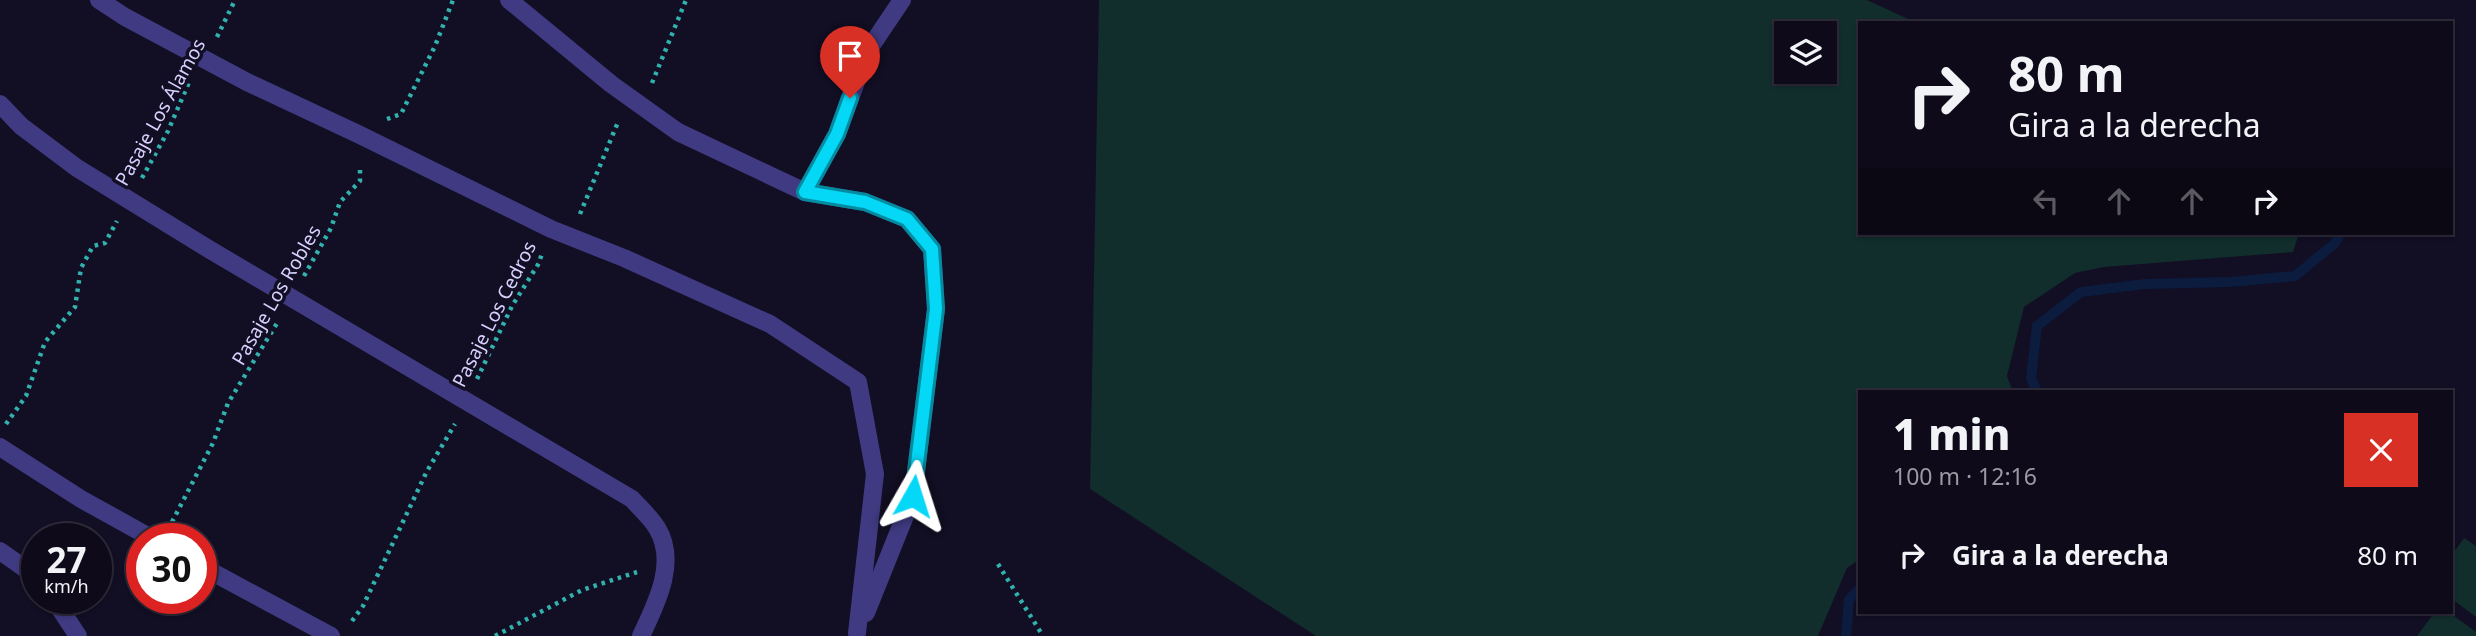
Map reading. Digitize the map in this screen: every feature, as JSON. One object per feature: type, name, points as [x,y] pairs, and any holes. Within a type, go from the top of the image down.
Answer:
[{"type":"street","points":[[99,0],[125,17],[247,82],[551,229],[624,258],[770,324],[858,382],[875,474],[857,635]]},
{"type":"street","points":[[509,0],[678,132],[805,192],[865,202],[907,219],[932,249],[936,309],[913,496],[857,635]]},
{"type":"street","points":[[805,192],[837,134],[867,52],[902,0]]},
{"type":"street","points":[[0,104],[21,126],[77,168],[632,499],[658,529],[668,560],[657,603],[641,636]]},
{"type":"street","points":[[0,447],[80,499],[126,524]]},
{"type":"street","points":[[0,551],[21,566]]},
{"type":"street","points":[[217,575],[331,636]]},
{"type":"street","points":[[64,614],[78,636]]},
{"type":"path","name":"Pasaje Los Álamos","points":[[128,199],[168,131],[186,85],[206,60],[235,0]]},
{"type":"path","name":"Pasaje Los Robles","points":[[171,523],[212,443],[228,403],[292,298],[331,228],[340,202],[360,181],[360,165],[371,140],[385,119],[401,114],[435,46],[453,0]]},
{"type":"path","name":"Pasaje Los Cedros","points":[[349,626],[363,606],[426,471],[466,400],[512,306],[539,263],[555,215],[575,226],[630,97],[647,94],[686,0]]},
{"type":"path","points":[[0,433],[26,396],[45,342],[75,307],[81,268],[93,246],[105,243],[118,219],[137,230],[147,211]]},
{"type":"path","points":[[495,636],[582,590],[626,577],[668,560]]},
{"type":"path","points":[[998,564],[1043,636]]},
{"type":"green space","points":[[1099,0],[1867,0],[1913,21],[1858,21],[1858,235],[2298,235],[2293,252],[2104,267],[2075,273],[2024,307],[2007,376],[2012,390],[1858,390],[1858,560],[1847,568],[1818,636],[1316,636],[1090,489]]},
{"type":"green space","points":[[2464,538],[2476,546],[2476,617],[2453,600],[2453,554]]},
{"type":"green space","points":[[2433,614],[2451,614],[2476,632],[2476,636],[2417,636]]},
{"type":"waterway","points":[[2036,390],[2031,378],[2037,326],[2081,292],[2145,284],[2230,282],[2295,276],[2334,244],[2340,235]]},
{"type":"waterway","points":[[1846,636],[1849,600],[1858,590]]},
{"type":"route","points":[[850,98],[837,134],[805,192],[865,202],[907,219],[932,249],[936,309],[913,496]]}]
